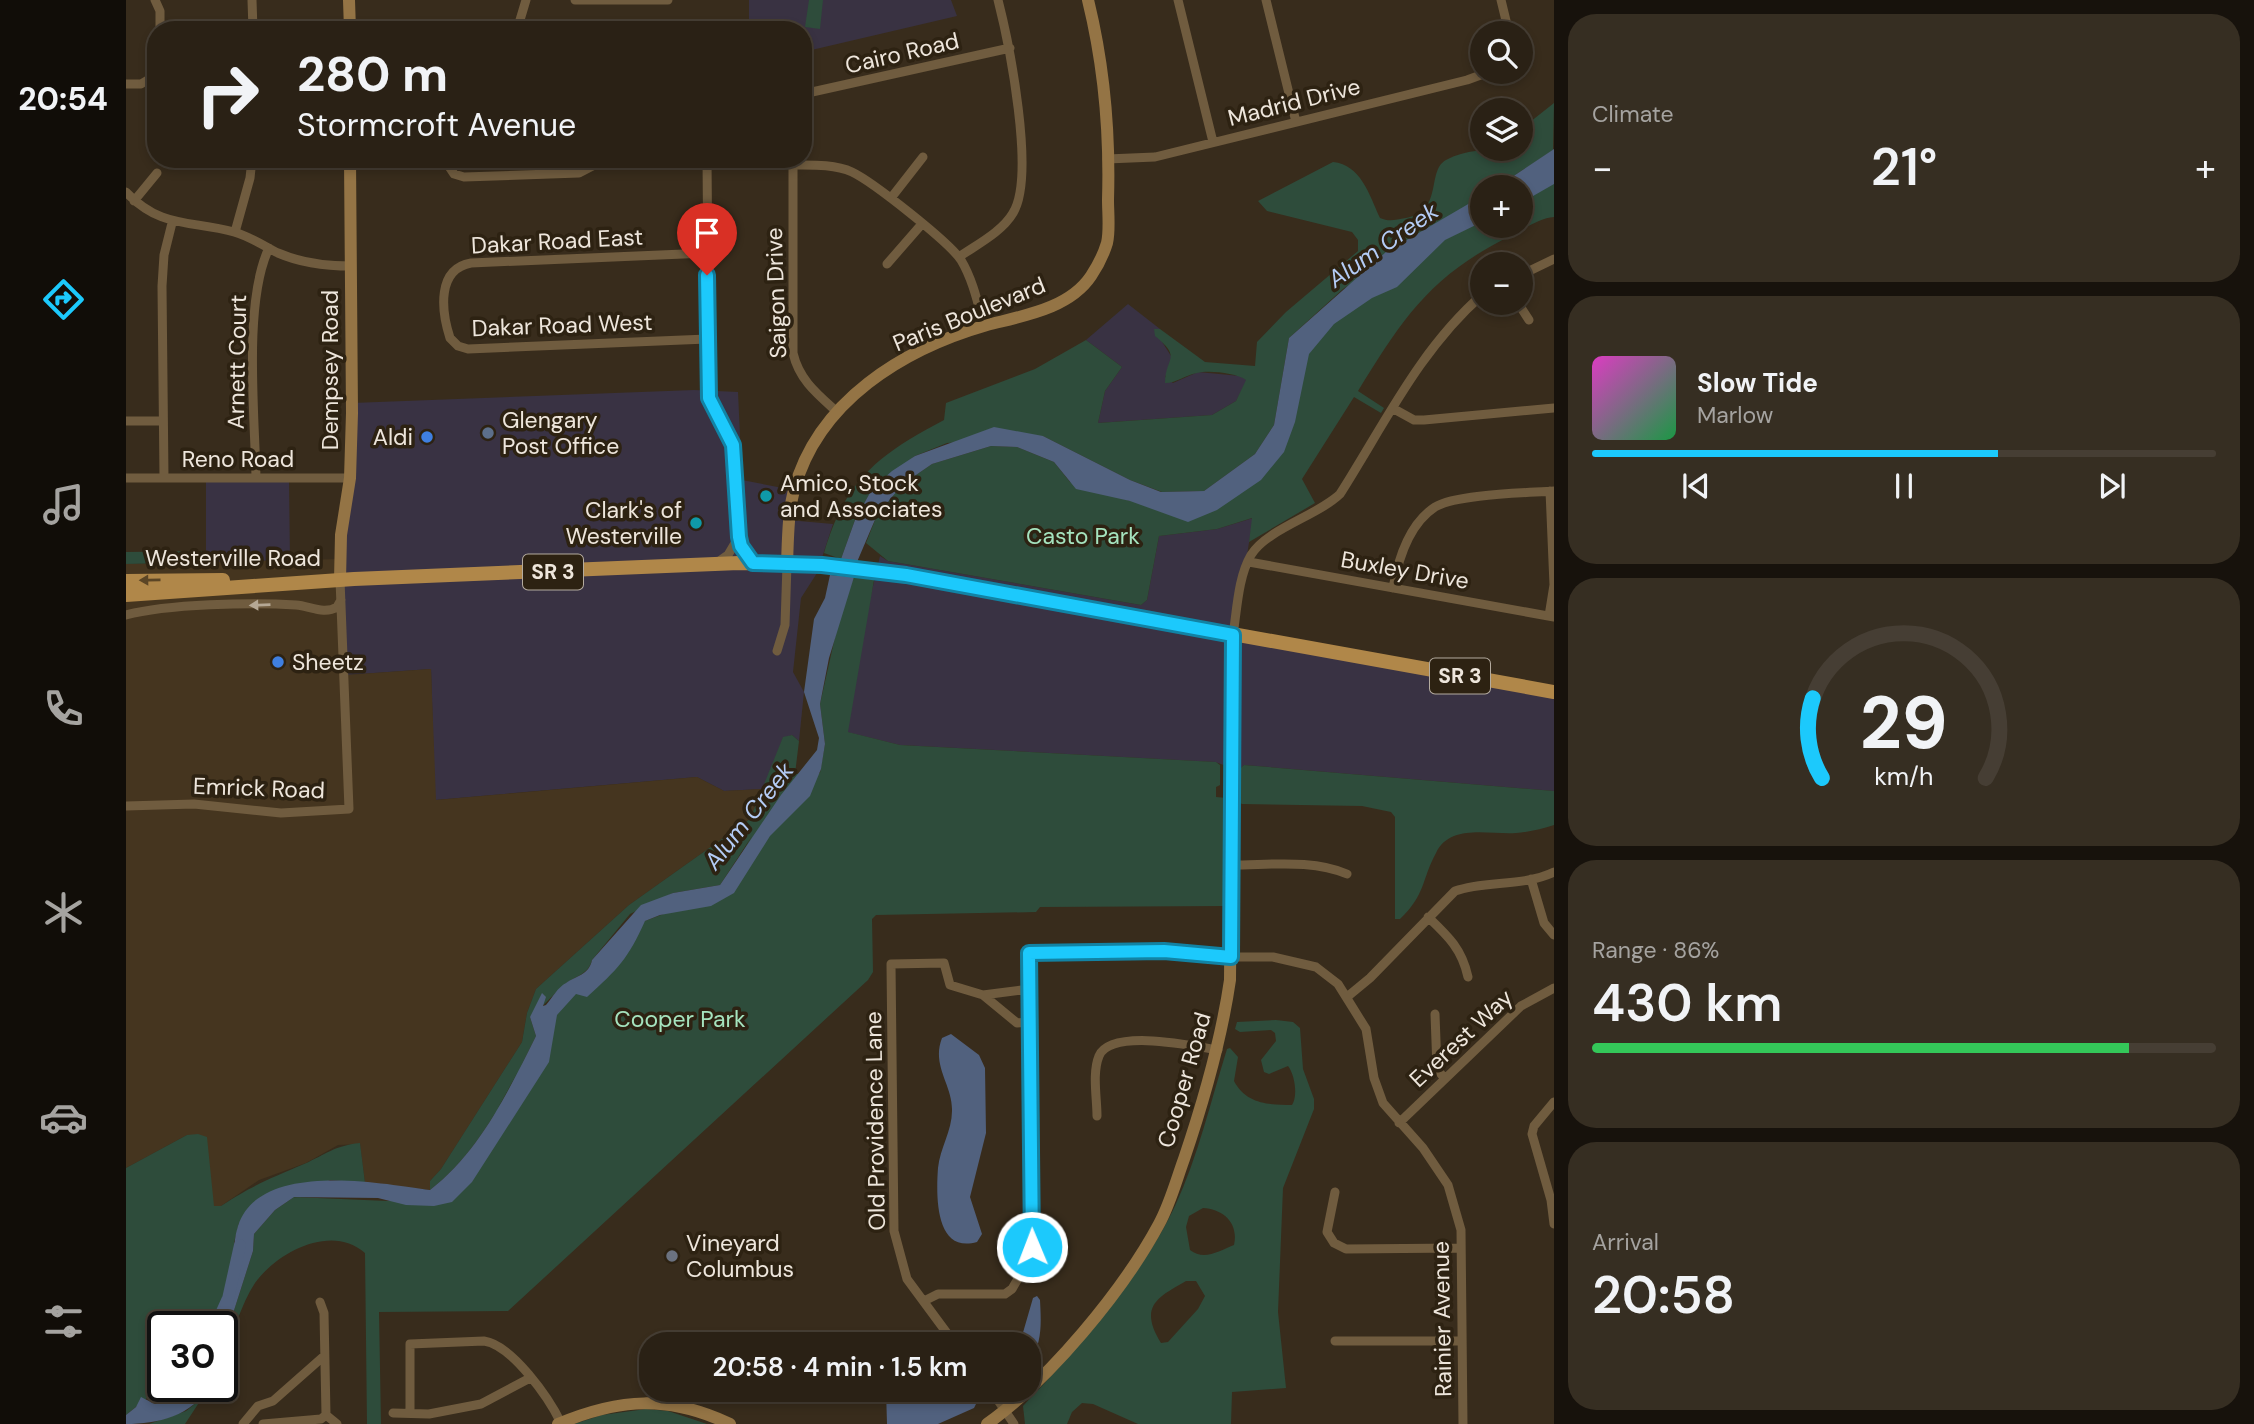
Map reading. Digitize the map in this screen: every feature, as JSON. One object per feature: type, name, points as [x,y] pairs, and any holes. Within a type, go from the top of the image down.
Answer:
[{"type":"main road","name":"Westerville Road","points":[[126,595],[340,580],[753,563],[822,565],[869,570],[1554,692]]},
{"type":"main road","name":"Westerville Road","points":[[126,581],[340,580]]},
{"type":"street","points":[[155,0],[160,11],[160,21]]},
{"type":"street","points":[[252,0],[253,21]]},
{"type":"street","points":[[349,0],[350,21]]},
{"type":"street","points":[[520,21],[526,0]]},
{"type":"street","points":[[575,0],[668,0]]},
{"type":"street","points":[[959,257],[999,228],[1013,213],[1021,191],[1017,88],[998,0]]},
{"type":"street","name":"Paris Boulevard","points":[[787,564],[794,491],[804,460],[835,411],[882,373],[913,356],[984,326],[1041,311],[1073,294],[1090,277],[1107,242],[1107,159],[1103,69],[1088,0]]},
{"type":"street","points":[[1178,0],[1213,142]]},
{"type":"street","points":[[1266,0],[1296,122]]},
{"type":"street","points":[[1501,0],[1506,21]]},
{"type":"street","name":"Cairo Road","points":[[812,92],[1010,48]]},
{"type":"street","name":"Madrid Drive","points":[[1107,159],[1155,157],[1470,79]]},
{"type":"street","points":[[126,84],[147,80]]},
{"type":"street","points":[[891,198],[923,157]]},
{"type":"street","points":[[812,165],[850,170],[891,198],[959,257],[970,279],[984,326]]},
{"type":"street","points":[[235,232],[251,168]]},
{"type":"street","name":"Dempsey Road","points":[[340,580],[341,535],[350,478],[350,168]]},
{"type":"street","points":[[450,168],[454,174],[464,177],[579,173],[589,168]]},
{"type":"street","points":[[707,168],[709,398],[733,445],[739,537],[741,546],[753,563]]},
{"type":"street","name":"Saigon Drive","points":[[793,168],[793,353],[796,368],[805,382],[835,411]]},
{"type":"street","points":[[134,201],[158,173]]},
{"type":"street","points":[[126,192],[134,201],[172,223],[235,232],[269,248],[323,267],[351,266]]},
{"type":"street","points":[[164,478],[162,286],[164,255],[172,223]]},
{"type":"street","points":[[887,264],[921,225]]},
{"type":"street","name":"Arnett Court","points":[[256,478],[254,298],[269,248]]},
{"type":"street","name":"Dakar Road East","points":[[445,310],[444,285],[449,273],[459,265],[707,253]]},
{"type":"street","points":[[1533,270],[1554,260]]},
{"type":"street","points":[[1233,635],[1252,554],[1267,540],[1329,504],[1340,494],[1429,350],[1470,306]]},
{"type":"street","name":"Dakar Road West","points":[[445,310],[450,338],[458,346],[468,348],[707,339]]},
{"type":"street","points":[[1526,315],[1529,320]]},
{"type":"street","points":[[1394,409],[1414,420],[1424,420],[1554,408]]},
{"type":"street","points":[[126,421],[163,421]]},
{"type":"street","name":"Reno Road","points":[[126,478],[350,478]]},
{"type":"street","points":[[1393,588],[1402,550],[1420,522],[1435,507],[1455,500],[1552,491],[1554,585],[1551,617]]},
{"type":"street","points":[[712,565],[728,555],[739,537]]},
{"type":"street","name":"Buxley Drive","points":[[1248,562],[1551,617]]},
{"type":"street","points":[[777,651],[785,625],[787,564]]},
{"type":"street","name":"Emrick Road","points":[[126,806],[194,804],[281,813],[349,809],[340,580]]},
{"type":"street","points":[[126,615],[176,608],[282,604],[324,611],[337,607],[341,600]]},
{"type":"street","name":"Cooper Road","points":[[987,1424],[1042,1380],[1135,1263],[1159,1224],[1195,1128],[1218,1050],[1231,957],[1233,635]]},
{"type":"street","points":[[1232,865],[1312,865],[1331,867],[1347,874]]},
{"type":"street","points":[[1346,997],[1370,978],[1455,891],[1471,885],[1531,879],[1554,872]]},
{"type":"street","points":[[1531,879],[1544,923],[1554,935]]},
{"type":"street","points":[[1428,917],[1452,940],[1464,957],[1468,977]]},
{"type":"street","name":"Rainier Avenue","points":[[1028,989],[1029,953],[1164,951],[1231,957],[1273,957],[1304,963],[1327,973],[1366,1029],[1374,1079],[1383,1103],[1423,1148],[1448,1185],[1461,1230],[1463,1424]]},
{"type":"street","name":"Old Providence Lane","points":[[947,1332],[907,1279],[894,1231],[891,964],[944,963],[950,985],[983,995]]},
{"type":"street","name":"Everest Way","points":[[1399,1123],[1521,1006],[1554,988]]},
{"type":"street","points":[[924,1301],[938,1294],[1005,1294],[1012,1289],[1030,1258],[1028,989],[983,995]]},
{"type":"street","points":[[983,995],[1017,1023],[1027,1022]]},
{"type":"street","points":[[1435,1014],[1437,1069],[1444,1079]]},
{"type":"street","points":[[1097,1116],[1096,1065],[1100,1053],[1109,1044],[1162,1041],[1218,1050]]},
{"type":"street","points":[[1554,1102],[1534,1126],[1532,1134],[1551,1199],[1554,1224]]},
{"type":"street","points":[[1335,1192],[1327,1232],[1334,1243],[1346,1249],[1461,1248]]},
{"type":"street","points":[[320,1302],[324,1313],[326,1415],[337,1424]]},
{"type":"street","points":[[1335,1341],[1462,1341]]},
{"type":"street","points":[[410,1413],[409,1346],[412,1342],[495,1342],[545,1393],[560,1423],[608,1406],[640,1402],[704,1412],[730,1424]]},
{"type":"street","points":[[243,1424],[258,1406],[273,1402],[324,1356]]},
{"type":"street","points":[[393,1413],[440,1412],[481,1404],[530,1378]]},
{"type":"street","points":[[1001,1402],[1014,1424]]},
{"type":"street","points":[[263,1424],[321,1419],[326,1415]]},
{"type":"shaded area","points":[[749,0],[951,0],[957,16],[812,50],[812,21],[749,21]]},
{"type":"shaded area","points":[[1128,304],[1160,329],[1154,329],[1171,356],[1171,365],[1165,377],[1173,383],[1198,372],[1240,376],[1247,380],[1236,401],[1212,415],[1098,423],[1105,391],[1122,367],[1086,340]]},
{"type":"shaded area","points":[[694,390],[738,392],[742,480],[793,490],[788,520],[833,524],[817,573],[801,598],[793,672],[804,692],[799,741],[792,735],[783,738],[763,789],[724,791],[697,777],[435,800],[431,669],[346,675],[343,559],[352,403]]},
{"type":"shaded area","points":[[206,478],[289,478],[290,560],[210,562],[213,553],[206,551]]},
{"type":"shaded area","points":[[1253,518],[1234,635],[1554,691],[1554,791],[1244,765],[1238,770],[1215,762],[900,745],[847,732],[867,612],[880,556],[888,561],[1141,605],[1147,600],[1159,536],[1217,529]]},
{"type":"shaded area","points":[[343,559],[346,675],[431,669],[436,800],[697,777],[724,791],[763,789],[750,819],[629,905],[536,989],[527,1013],[522,1042],[441,1169],[430,1181],[430,1190],[365,1183],[360,1144],[338,1145],[306,1163],[259,1180],[221,1206],[214,1206],[187,1135],[126,1168],[126,564]]},
{"type":"green space","points":[[809,0],[823,0],[820,29],[812,28],[812,21],[806,21]]},
{"type":"green space","points":[[1554,103],[1553,150],[1515,175],[1470,175],[1470,204],[1343,289],[1289,338],[1274,425],[1255,454],[1204,491],[1162,492],[1130,480],[1043,436],[947,443],[915,456],[872,489],[855,520],[841,559],[824,553],[842,506],[854,488],[883,458],[944,420],[946,403],[1035,369],[1086,340],[1122,367],[1105,391],[1098,423],[1212,415],[1236,401],[1246,380],[1236,376],[1202,372],[1165,383],[1170,354],[1155,336],[1154,329],[1160,329],[1205,362],[1255,366],[1257,342],[1286,312],[1358,251],[1358,240],[1352,232],[1267,211],[1258,201],[1333,162],[1351,169],[1363,182],[1380,218],[1406,218],[1425,208],[1440,165],[1446,160],[1470,152],[1470,161],[1533,161],[1533,120]]},
{"type":"green space","name":"Casto Park","points":[[1554,162],[1554,217],[1533,224],[1533,182]]},
{"type":"green space","name":"Casto Park","points":[[1470,221],[1470,238],[1506,238],[1481,252],[1470,252],[1470,259],[1421,301],[1389,342],[1358,391],[1384,408],[1381,413],[1354,397],[1302,479],[1315,503],[1249,542],[1252,518],[1217,529],[1159,536],[1147,600],[1141,605],[888,561],[866,543],[877,515],[903,484],[932,464],[991,446],[1017,447],[1054,462],[1070,482],[1130,501],[1236,489],[1282,417],[1287,358],[1427,241]]},
{"type":"green space","points":[[126,552],[213,553],[210,562],[126,564]]},
{"type":"green space","name":"Cooper Park","points":[[854,577],[874,580],[848,732],[900,745],[1216,762],[1220,765],[1220,785],[1216,787],[1216,797],[1227,798],[1227,906],[1040,907],[1036,912],[876,915],[872,919],[873,972],[868,980],[508,1311],[379,1312],[381,1424],[367,1424],[365,1253],[352,1244],[337,1241],[306,1245],[277,1261],[265,1272],[245,1300],[238,1318],[238,1311],[234,1311],[253,1251],[254,1234],[275,1210],[294,1197],[388,1201],[450,1195],[497,1109],[464,1157],[430,1190],[430,1181],[441,1169],[522,1042],[527,1013],[536,989],[629,905],[750,819],[783,737],[792,735],[799,741],[795,774],[820,773],[825,744],[820,704],[842,606]],"holes":[[[752,836],[719,893],[645,921],[574,989],[536,1039],[518,1071],[536,1036],[530,1017],[567,983],[587,969],[630,914],[673,893],[720,885]]]},
{"type":"green space","points":[[1244,765],[1554,791],[1554,825],[1521,833],[1471,833],[1451,838],[1442,844],[1436,853],[1414,902],[1400,919],[1395,919],[1395,817],[1391,812],[1362,806],[1242,804],[1237,801],[1238,770]]},
{"type":"green space","points":[[1276,1020],[1293,1022],[1300,1028],[1303,1069],[1314,1099],[1314,1109],[1283,1188],[1278,1312],[1286,1388],[1232,1392],[1231,1424],[1138,1424],[1093,1404],[1082,1403],[1072,1412],[1067,1424],[1025,1424],[1023,1406],[1027,1402],[1041,1402],[1041,1387],[1107,1311],[1161,1232],[1191,1168],[1227,1049],[1230,1048],[1238,1057],[1234,1081],[1239,1089],[1259,1102],[1292,1105],[1295,1086],[1288,1066],[1269,1074],[1264,1072],[1261,1060],[1276,1041],[1275,1033],[1271,1030],[1240,1032],[1235,1029],[1237,1022]],"holes":[[[1203,1208],[1223,1214],[1232,1224],[1234,1245],[1201,1255],[1190,1250],[1186,1227],[1189,1216]],[[1186,1281],[1196,1281],[1205,1296],[1198,1309],[1168,1342],[1161,1343],[1151,1321],[1154,1305],[1166,1293]]]},
{"type":"green space","points":[[187,1135],[207,1137],[214,1206],[221,1206],[261,1183],[351,1144],[360,1143],[365,1183],[330,1180],[239,1223],[234,1243],[235,1291],[217,1311],[147,1311],[147,1398],[126,1415],[126,1168]]},
{"type":"green space","points":[[199,1402],[185,1424],[149,1424],[186,1411]]},
{"type":"green space","points":[[646,1409],[668,1411],[707,1424],[574,1424],[602,1415]]},
{"type":"water","points":[[1554,149],[1554,184],[1533,196],[1533,175],[1515,175]]},
{"type":"water","points":[[1470,203],[1470,228],[1445,240],[1397,287],[1372,298],[1334,324],[1309,354],[1295,422],[1284,452],[1261,480],[1217,510],[1188,522],[1130,501],[1076,489],[1054,462],[1017,447],[991,446],[932,464],[903,484],[877,515],[857,562],[841,559],[855,520],[872,489],[892,471],[915,456],[994,427],[1043,436],[1130,480],[1161,492],[1204,491],[1255,454],[1274,425],[1289,338],[1386,252]]},
{"type":"water","points":[[830,575],[854,577],[829,658],[820,704],[825,744],[821,769],[810,796],[770,836],[734,893],[711,906],[660,915],[645,921],[633,945],[614,971],[587,997],[576,994],[557,1015],[549,1062],[472,1182],[452,1202],[434,1206],[406,1205],[378,1198],[294,1197],[275,1210],[254,1234],[253,1251],[234,1311],[216,1311],[222,1297],[235,1291],[236,1234],[250,1205],[270,1192],[295,1184],[323,1181],[382,1183],[430,1190],[464,1157],[503,1099],[536,1036],[530,1017],[542,993],[546,997],[543,1006],[563,985],[585,972],[592,960],[641,905],[673,893],[720,885],[781,795],[817,750],[819,738],[804,692],[814,619],[825,598]]},
{"type":"water","points":[[951,1034],[979,1055],[985,1068],[986,1133],[970,1197],[982,1234],[977,1242],[963,1243],[953,1239],[946,1231],[938,1207],[939,1161],[952,1111],[939,1048],[942,1038]]},
{"type":"water","points":[[1037,1296],[1040,1300],[1040,1332],[1023,1332],[1033,1298]]},
{"type":"water","points":[[141,1397],[155,1404],[197,1402],[184,1411],[162,1420],[126,1424],[126,1415],[136,1407]]},
{"type":"water","points":[[886,1402],[976,1404],[974,1408],[938,1424],[887,1424]]},
{"type":"waterway","name":"Alum Creek","points":[[225,1311],[240,1245]]},
{"type":"place","name":"Glengary Post Office","points":[[488,433]]},
{"type":"place","name":"Aldi","points":[[427,437]]},
{"type":"place","name":"Amico, Stock and Associates","points":[[766,496]]},
{"type":"place","name":"Clark's of Westerville","points":[[696,523]]},
{"type":"place","name":"Sheetz","points":[[278,662]]},
{"type":"place","name":"Vineyard Columbus","points":[[672,1256]]},
{"type":"route","points":[[707,275],[709,398],[716,418],[733,445],[739,537],[741,546],[753,563],[822,565],[906,575],[1233,635],[1231,957],[1164,951],[1029,953],[1027,1022],[1032,1247]]}]
